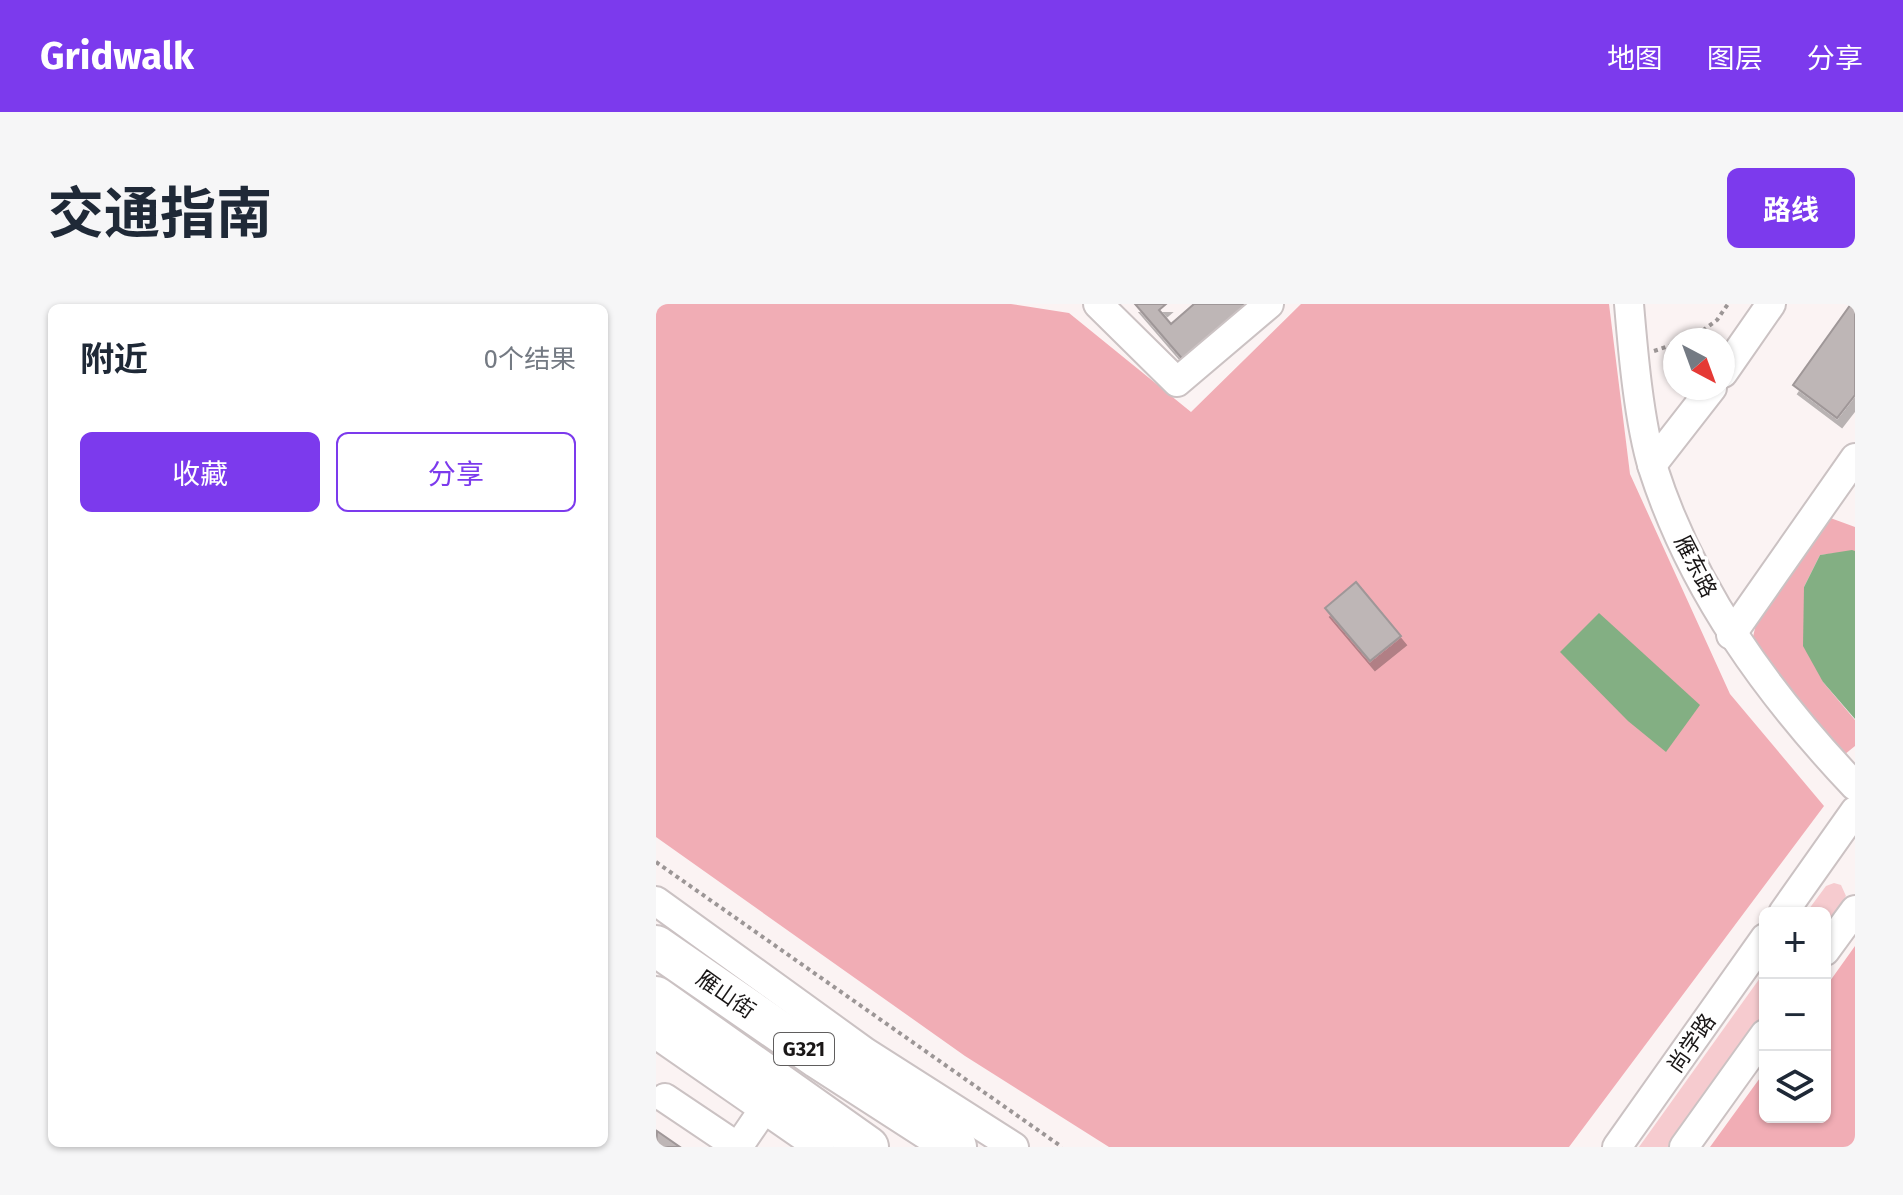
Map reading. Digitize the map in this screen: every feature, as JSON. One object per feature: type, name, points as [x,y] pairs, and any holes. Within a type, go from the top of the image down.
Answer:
[{"type":"highway","name":"雁山街","points":[[656,946],[818,1058],[956,1147]]},
{"type":"highway","name":"雁山街","points":[[656,997],[868,1147]]},
{"type":"street","points":[[1098,304],[1177,382],[1269,304]]},
{"type":"street","name":"雁东路","points":[[1629,304],[1652,465],[1680,536],[1731,635],[1812,740],[1855,786]]},
{"type":"street","points":[[1735,356],[1771,304]]},
{"type":"street","points":[[1652,465],[1703,400]]},
{"type":"street","points":[[1731,635],[1855,458]]},
{"type":"street","points":[[1787,907],[1855,811]]},
{"type":"street","points":[[656,901],[865,1052],[1014,1147]]},
{"type":"street","points":[[1831,943],[1855,910]]},
{"type":"street","name":"尚学路","points":[[1617,1147],[1759,946]]},
{"type":"street","points":[[656,1034],[819,1147]]},
{"type":"street","points":[[1684,1147],[1759,1042]]},
{"type":"street","points":[[665,1098],[738,1147],[764,1109]]},
{"type":"path","points":[[1706,328],[1717,320],[1728,304]]},
{"type":"path","points":[[656,862],[1062,1147]]},
{"type":"shaded area","points":[[656,304],[1011,304],[1069,313],[1191,412],[1301,304],[1609,304],[1630,474],[1730,694],[1824,806],[1569,1147],[1109,1147],[965,1056],[656,837]]},
{"type":"shaded area","points":[[1825,516],[1855,527],[1855,551],[1820,555],[1804,587],[1805,613],[1823,682],[1855,720],[1855,746],[1839,759],[1752,641],[1760,607]]},
{"type":"shaded area","points":[[1855,551],[1855,719],[1823,682],[1803,646],[1804,587],[1820,555]]},
{"type":"shaded area","points":[[1599,613],[1700,705],[1666,752],[1628,721],[1560,652]]},
{"type":"shaded area","points":[[1834,883],[1841,885],[1846,896],[1831,920],[1831,907],[1810,907],[1826,886]]},
{"type":"shaded area","points":[[1855,946],[1855,1147],[1710,1147],[1759,1079],[1759,1123],[1831,1123],[1831,980]]},
{"type":"shaded area","points":[[1759,979],[1759,1022],[1669,1147],[1639,1147]]},
{"type":"building","points":[[1135,304],[1166,304],[1159,310],[1171,324],[1194,304],[1253,304],[1185,362]]},
{"type":"building","points":[[1851,304],[1855,304],[1855,395],[1837,418],[1793,385]]},
{"type":"building","points":[[1356,582],[1401,636],[1370,661],[1325,608]]},
{"type":"building","points":[[657,1131],[680,1147],[656,1147]]}]
